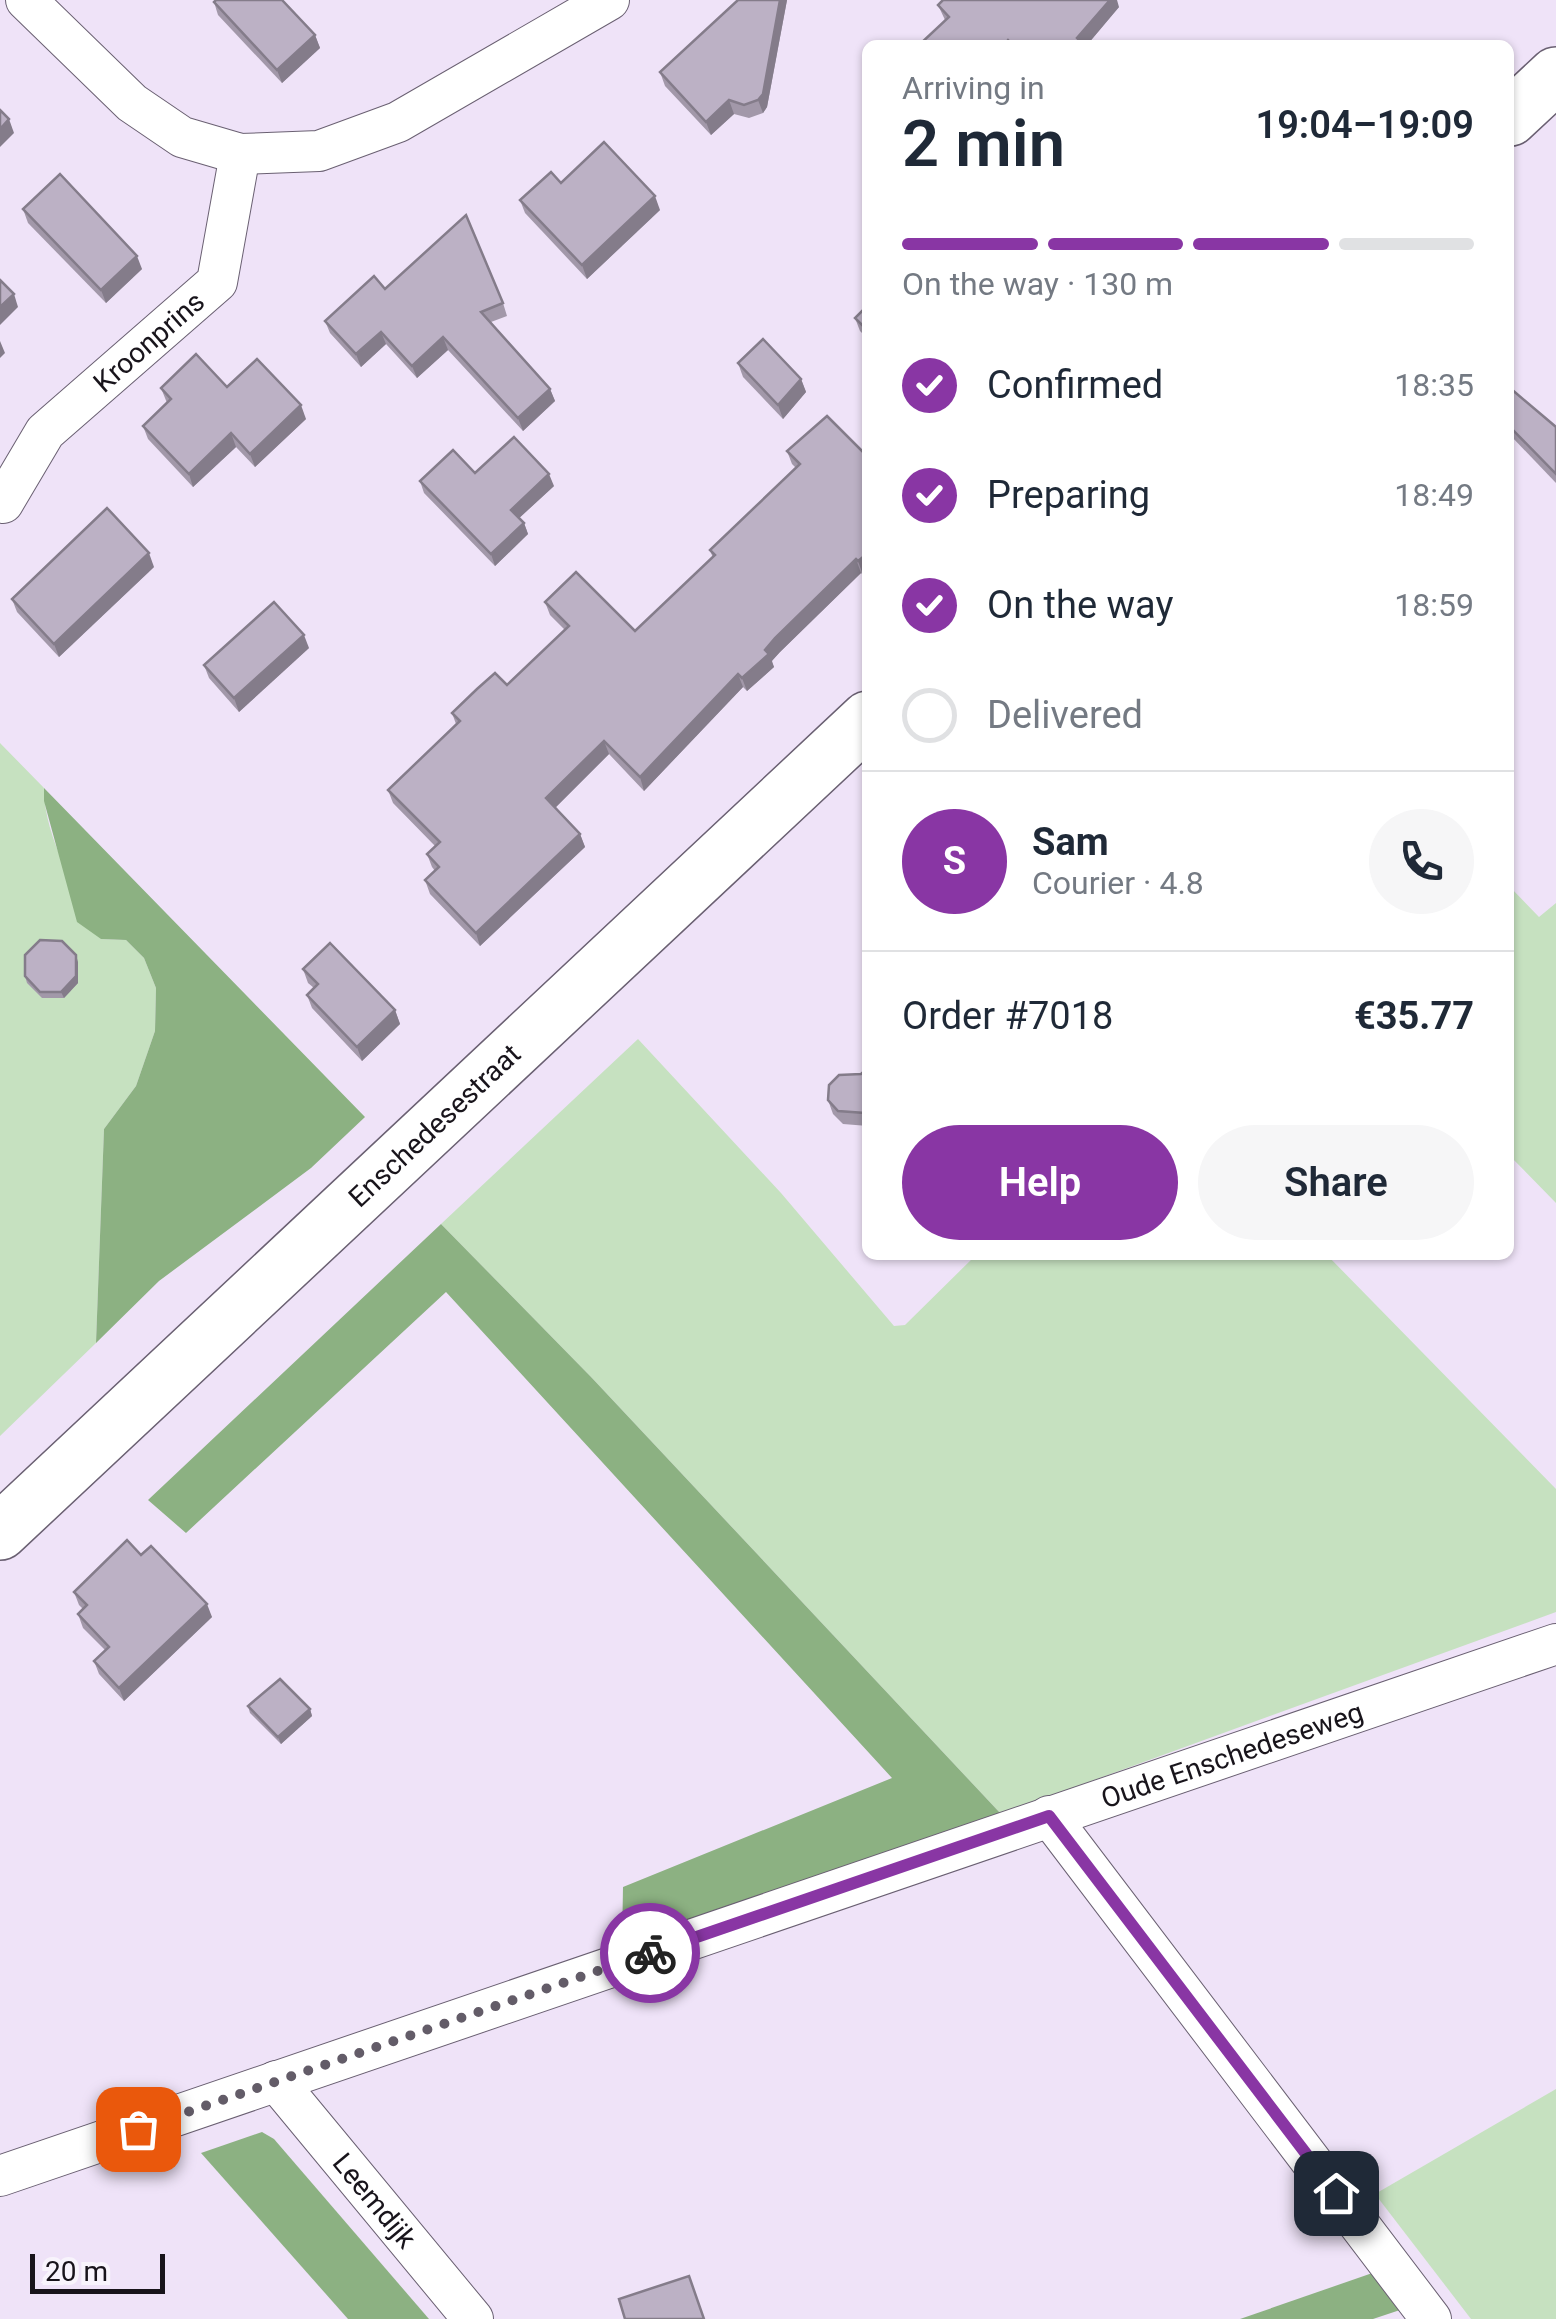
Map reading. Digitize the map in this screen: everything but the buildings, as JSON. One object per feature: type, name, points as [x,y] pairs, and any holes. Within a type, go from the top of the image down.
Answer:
[{"type":"main road","points":[[1514,114],[1556,75]]},
{"type":"main road","name":"Enschedesestraat","points":[[0,1532],[862,725]]},
{"type":"street","points":[[26,0],[132,103],[182,137],[240,154],[319,151],[398,122],[609,0]]},
{"type":"street","name":"Kroonprins","points":[[3,503],[45,432],[216,282],[240,154]]},
{"type":"street","name":"Oude Enschedeseweg","points":[[0,2176],[1556,1644]]},
{"type":"street","points":[[1049,1816],[1431,2319]]},
{"type":"street","name":"Leemdijk","points":[[276,2082],[473,2319]]},
{"type":"green space","points":[[0,743],[44,788],[56,846],[101,939],[126,940],[144,958],[156,988],[155,1031],[136,1086],[104,1129],[96,1343],[0,1436]]},
{"type":"green space","points":[[44,788],[365,1117],[311,1168],[159,1281],[96,1343],[104,1129],[136,1086],[155,1031],[156,988],[144,958],[126,940],[101,939],[77,922],[44,801]]},
{"type":"green space","points":[[1514,891],[1539,917],[1556,903],[1556,1203],[1514,1160]]},
{"type":"green space","points":[[638,1039],[781,1193],[894,1326],[905,1325],[971,1260],[1332,1260],[1556,1489],[1556,1612],[1001,1814],[592,1378],[441,1224]]},
{"type":"green space","points":[[441,1224],[592,1378],[1001,1814],[622,1944],[623,1887],[892,1778],[446,1292],[186,1533],[148,1500]]},
{"type":"green space","points":[[1556,2089],[1556,2319],[1471,2319],[1375,2194]]},
{"type":"green space","points":[[262,2132],[274,2139],[429,2319],[348,2319],[201,2153]]},
{"type":"green space","points":[[1381,2270],[1409,2307],[1373,2319],[1240,2319]]},
{"type":"way so far","points":[[138,2129],[650,1953]]},
{"type":"route","points":[[650,1953],[1049,1816],[1336,2193]]}]
